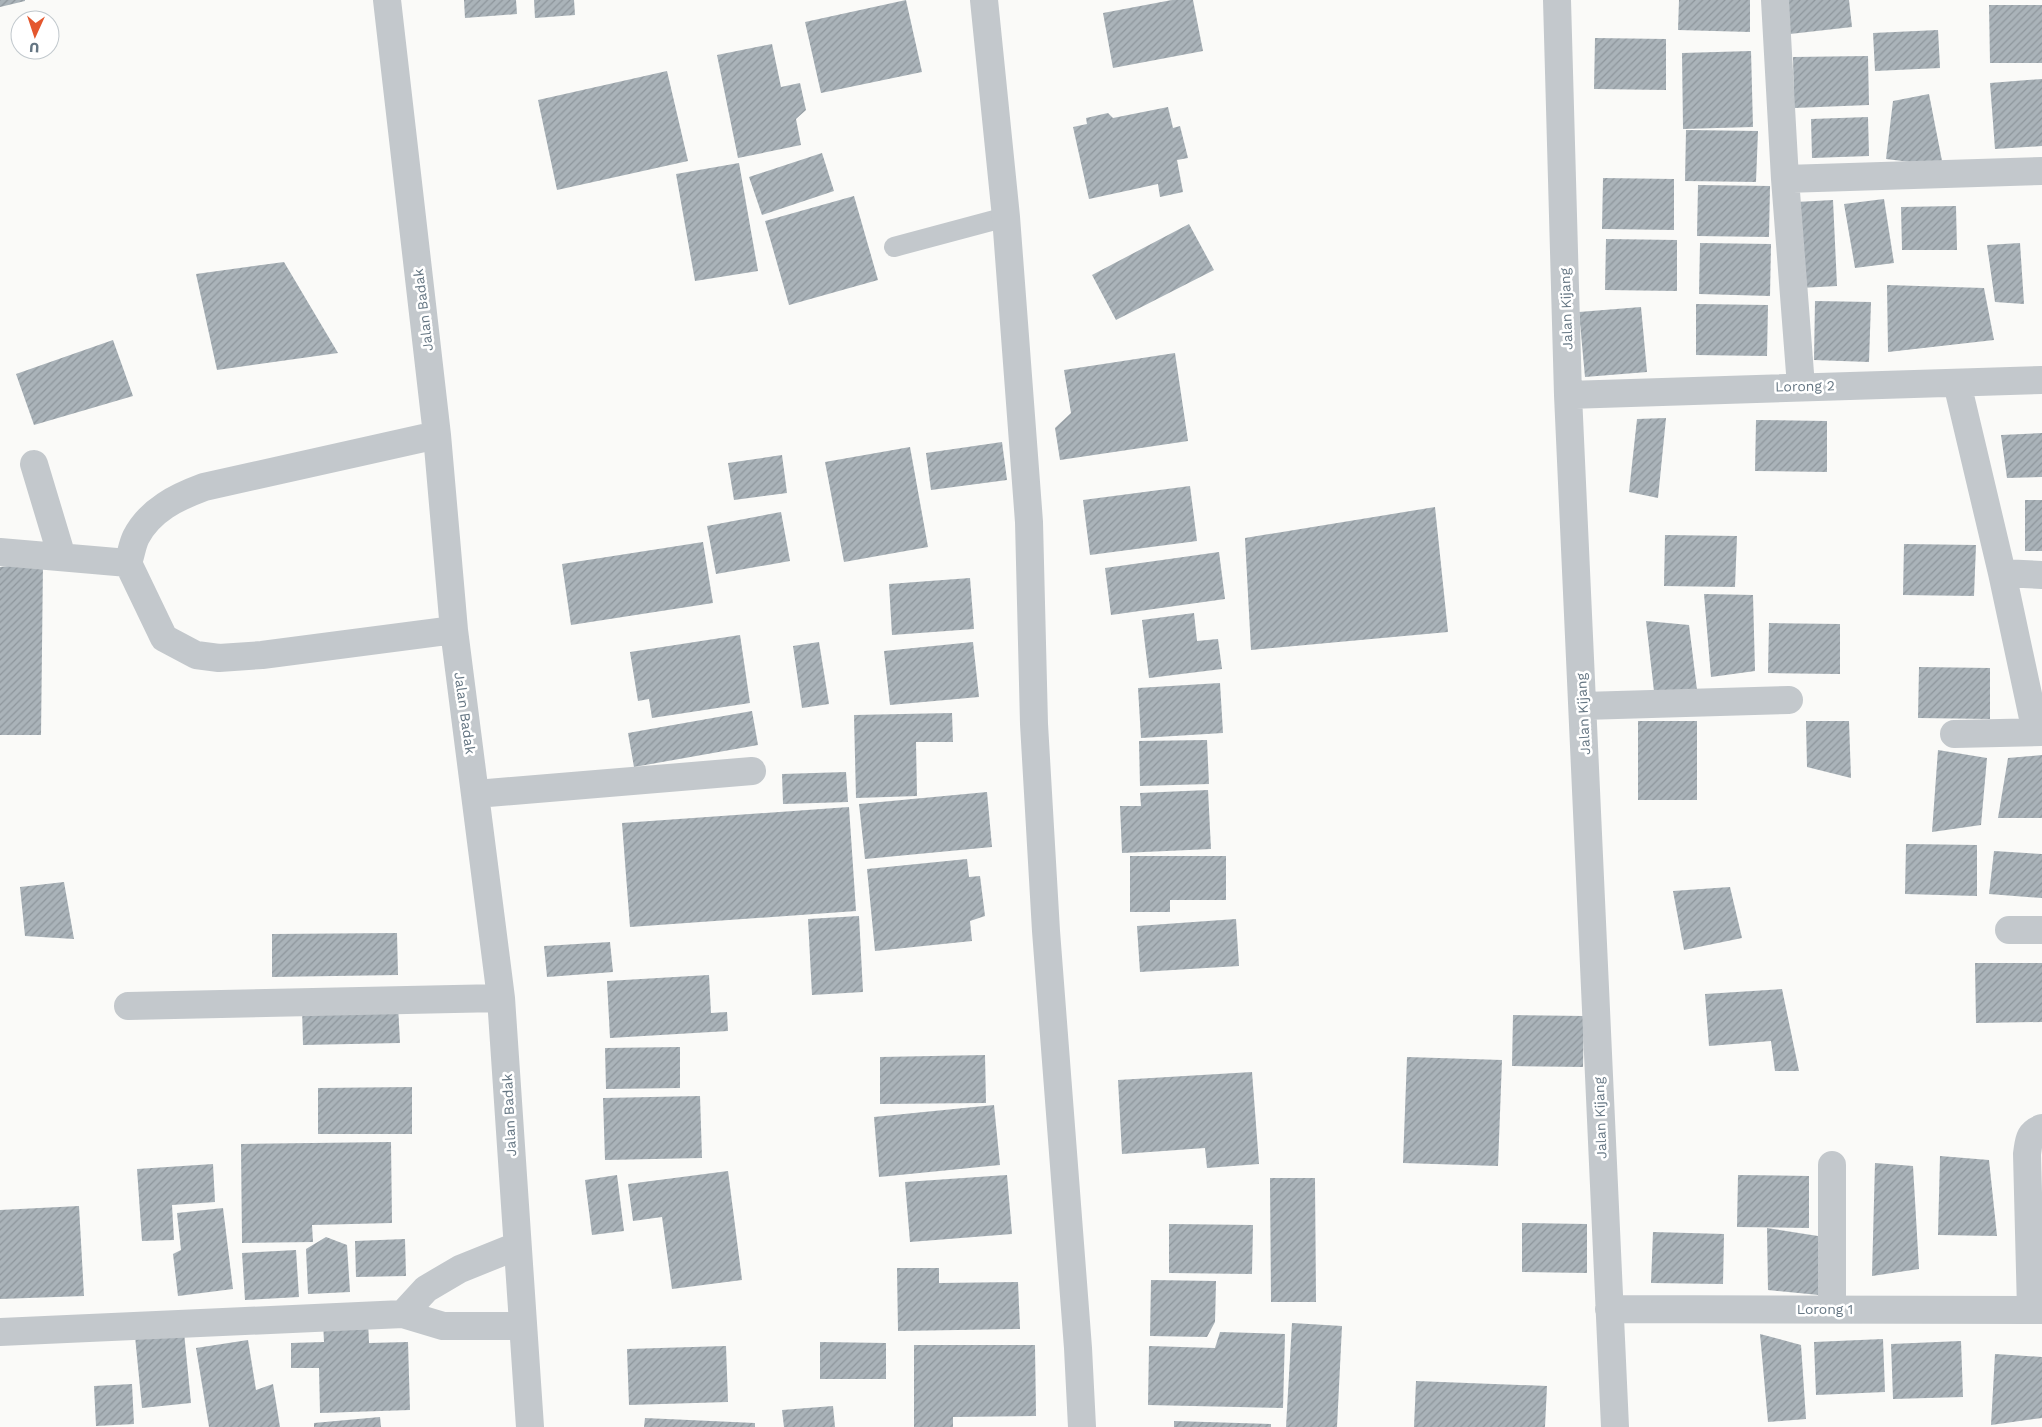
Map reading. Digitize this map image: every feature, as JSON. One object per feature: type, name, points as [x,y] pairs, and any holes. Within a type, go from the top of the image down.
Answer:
[{"type":"street","name":"Jalan Badak","points":[[387,0],[437,435],[454,630],[502,998],[516,1246],[530,1427]]},
{"type":"street","points":[[984,0],[1006,217],[1030,522],[1034,724],[1082,1427]]},
{"type":"street","name":"Jalan Kijang","points":[[1557,0],[1568,395],[1615,1427]]},
{"type":"street","points":[[1775,0],[1785,179],[1801,386]]},
{"type":"street","points":[[1785,179],[2042,171]]},
{"type":"street","name":"Lorong 2","points":[[1568,395],[1801,386],[1957,384],[2042,380]]},
{"type":"street","points":[[1954,734],[2039,732],[1957,384]]},
{"type":"street","points":[[437,435],[204,487],[174,499],[154,515],[136,537],[128,563],[164,638],[196,655],[219,658],[262,655],[454,630]]},
{"type":"street","points":[[34,464],[62,557]]},
{"type":"street","points":[[0,552],[128,563]]},
{"type":"street","points":[[2002,573],[2042,575]]},
{"type":"street","points":[[1583,706],[1789,700]]},
{"type":"street","points":[[476,794],[752,771]]},
{"type":"street","points":[[2009,930],[2042,930]]},
{"type":"street","points":[[128,1006],[502,998]]},
{"type":"street","points":[[2036,1310],[2027,1154],[2029,1137],[2033,1131],[2042,1128]]},
{"type":"street","points":[[1832,1165],[1832,1308]]},
{"type":"street","points":[[403,1314],[426,1289],[460,1270],[516,1246]]},
{"type":"street","name":"Lorong 1","points":[[1609,1309],[1832,1308],[2036,1310]]},
{"type":"street","points":[[0,1332],[403,1314],[443,1326],[522,1326]]},
{"type":"lane","points":[[894,246],[1006,217]]},
{"type":"building","points":[[0,0],[25,0],[25,1],[0,7]]},
{"type":"building","points":[[464,0],[516,0],[517,14],[465,18]]},
{"type":"building","points":[[534,0],[574,0],[575,15],[535,18]]},
{"type":"building","points":[[906,0],[922,72],[821,93],[805,22]]},
{"type":"building","points":[[1172,0],[1193,0],[1203,51],[1113,68],[1103,13]]},
{"type":"building","points":[[1679,0],[1750,0],[1750,32],[1678,30]]},
{"type":"building","points":[[1785,0],[1849,0],[1852,27],[1790,34]]},
{"type":"building","points":[[1989,5],[2042,5],[2042,63],[1990,63]]},
{"type":"building","points":[[1938,30],[1940,68],[1875,71],[1873,33]]},
{"type":"building","points":[[1595,38],[1666,39],[1666,90],[1594,89]]},
{"type":"building","points":[[772,44],[781,87],[800,83],[806,110],[796,119],[801,145],[738,158],[717,55]]},
{"type":"building","points":[[1751,51],[1753,127],[1683,129],[1682,53]]},
{"type":"building","points":[[1868,56],[1869,105],[1794,108],[1793,57]]},
{"type":"building","points":[[667,71],[688,161],[557,190],[538,100]]},
{"type":"building","points":[[2042,79],[2042,146],[1995,149],[1990,83]]},
{"type":"building","points":[[1929,94],[1943,166],[1886,159],[1893,101]]},
{"type":"building","points":[[1168,107],[1173,128],[1180,126],[1188,158],[1177,160],[1183,192],[1160,197],[1158,184],[1089,199],[1073,127],[1087,124],[1086,118],[1108,113],[1113,118]]},
{"type":"building","points":[[1868,117],[1869,156],[1812,158],[1811,119]]},
{"type":"building","points":[[1686,130],[1758,131],[1756,182],[1685,181]]},
{"type":"building","points":[[822,153],[834,191],[762,215],[749,177]]},
{"type":"building","points":[[739,163],[758,271],[695,281],[676,174]]},
{"type":"building","points":[[1603,178],[1674,179],[1674,230],[1602,229]]},
{"type":"building","points":[[1698,185],[1770,186],[1769,237],[1697,236]]},
{"type":"building","points":[[854,196],[878,280],[789,305],[765,221]]},
{"type":"building","points":[[1884,199],[1894,263],[1855,268],[1844,204]]},
{"type":"building","points":[[1833,200],[1837,286],[1800,288],[1796,202]]},
{"type":"building","points":[[1956,206],[1957,250],[1902,250],[1901,207]]},
{"type":"building","points":[[1189,224],[1214,270],[1116,320],[1092,275]]},
{"type":"building","points":[[1606,239],[1677,240],[1677,291],[1605,290]]},
{"type":"building","points":[[1700,243],[1771,244],[1770,296],[1699,294]]},
{"type":"building","points":[[2020,243],[2024,304],[1995,302],[1987,245]]},
{"type":"building","points":[[284,262],[338,353],[217,370],[196,274]]},
{"type":"building","points":[[1887,285],[1984,288],[1994,340],[1888,352]]},
{"type":"building","points":[[1815,301],[1871,302],[1869,362],[1814,360]]},
{"type":"building","points":[[1696,304],[1768,305],[1767,356],[1696,355]]},
{"type":"building","points":[[1641,307],[1647,372],[1585,377],[1579,312]]},
{"type":"building","points":[[113,340],[133,396],[34,425],[16,374]]},
{"type":"building","points":[[1175,353],[1188,441],[1060,460],[1055,428],[1071,413],[1064,370]]},
{"type":"building","points":[[1666,418],[1658,498],[1629,492],[1637,419]]},
{"type":"building","points":[[1756,420],[1827,421],[1827,472],[1755,471]]},
{"type":"building","points":[[2042,433],[2042,477],[2007,478],[2001,435]]},
{"type":"building","points":[[1002,442],[1007,480],[931,490],[926,453]]},
{"type":"building","points":[[910,447],[928,547],[844,562],[825,462]]},
{"type":"building","points":[[782,455],[787,493],[734,500],[728,463]]},
{"type":"building","points":[[1190,486],[1197,541],[1090,555],[1083,500]]},
{"type":"building","points":[[2025,500],[2042,500],[2042,551],[2025,551]]},
{"type":"building","points":[[1435,507],[1448,632],[1251,650],[1245,538]]},
{"type":"building","points":[[781,512],[790,561],[716,574],[707,526]]},
{"type":"building","points":[[1665,535],[1737,536],[1735,587],[1664,586]]},
{"type":"building","points":[[703,542],[713,603],[571,625],[562,564]]},
{"type":"building","points":[[1904,544],[1976,545],[1974,596],[1903,595]]},
{"type":"building","points":[[1219,552],[1225,599],[1111,615],[1105,568]]},
{"type":"building","points":[[43,562],[41,735],[0,735],[0,567]]},
{"type":"building","points":[[970,578],[974,629],[892,635],[889,584]]},
{"type":"building","points":[[1704,594],[1753,595],[1755,671],[1711,677]]},
{"type":"building","points":[[1194,613],[1197,641],[1218,639],[1222,669],[1149,678],[1142,620]]},
{"type":"building","points":[[1646,621],[1689,625],[1697,690],[1655,700]]},
{"type":"building","points":[[1769,623],[1840,624],[1840,674],[1768,673]]},
{"type":"building","points":[[740,635],[750,703],[652,718],[649,699],[638,701],[630,652]]},
{"type":"building","points":[[819,642],[829,704],[802,708],[793,646]]},
{"type":"building","points":[[973,642],[979,697],[890,705],[884,651]]},
{"type":"building","points":[[1919,667],[1990,668],[1990,719],[1918,718]]},
{"type":"building","points":[[1220,683],[1223,733],[1141,738],[1138,688]]},
{"type":"building","points":[[752,711],[758,745],[634,767],[628,733]]},
{"type":"building","points":[[952,713],[953,742],[916,742],[917,796],[856,798],[854,715]]},
{"type":"building","points":[[1638,721],[1697,721],[1697,800],[1638,800]]},
{"type":"building","points":[[1806,721],[1849,721],[1851,778],[1807,767]]},
{"type":"building","points":[[1207,740],[1209,784],[1140,786],[1139,741]]},
{"type":"building","points":[[1938,750],[1987,758],[1981,825],[1932,832]]},
{"type":"building","points":[[2042,755],[2042,818],[1998,818],[2008,758]]},
{"type":"building","points":[[846,772],[848,802],[783,804],[782,774]]},
{"type":"building","points":[[1208,790],[1211,849],[1122,853],[1120,806],[1141,806],[1140,793]]},
{"type":"building","points":[[987,792],[992,847],[865,859],[859,804]]},
{"type":"building","points":[[849,807],[856,911],[630,927],[622,823]]},
{"type":"building","points":[[1906,844],[1977,845],[1977,896],[1905,894]]},
{"type":"building","points":[[1994,851],[2042,854],[2042,898],[1989,894]]},
{"type":"building","points":[[1130,856],[1226,856],[1226,900],[1170,900],[1170,912],[1130,912]]},
{"type":"building","points":[[967,859],[969,877],[980,876],[985,916],[970,921],[972,941],[875,951],[867,869]]},
{"type":"building","points":[[64,882],[74,939],[25,936],[20,887]]},
{"type":"building","points":[[1730,887],[1742,938],[1684,950],[1673,891]]},
{"type":"building","points":[[859,916],[863,992],[812,995],[808,919]]},
{"type":"building","points":[[1236,919],[1239,966],[1140,972],[1137,926]]},
{"type":"building","points":[[397,933],[398,975],[272,977],[272,934]]},
{"type":"building","points":[[610,942],[613,972],[547,977],[544,946]]},
{"type":"building","points":[[1975,963],[2042,963],[2042,1022],[1976,1023]]},
{"type":"building","points":[[709,975],[711,1013],[727,1012],[728,1031],[610,1038],[607,981]]},
{"type":"building","points":[[1782,989],[1799,1071],[1775,1071],[1771,1041],[1709,1046],[1705,994]]},
{"type":"building","points":[[398,1005],[400,1043],[303,1045],[302,1007]]},
{"type":"building","points":[[1513,1015],[1584,1016],[1583,1067],[1512,1066]]},
{"type":"building","points":[[680,1047],[680,1088],[606,1089],[605,1048]]},
{"type":"building","points":[[985,1055],[986,1103],[880,1104],[880,1057]]},
{"type":"building","points":[[1407,1057],[1502,1060],[1498,1166],[1403,1163]]},
{"type":"building","points":[[1252,1072],[1259,1164],[1207,1168],[1205,1148],[1122,1154],[1118,1080]]},
{"type":"building","points":[[412,1087],[412,1134],[318,1134],[318,1088]]},
{"type":"building","points":[[700,1096],[702,1158],[605,1160],[603,1098]]},
{"type":"building","points":[[994,1105],[1000,1165],[879,1177],[874,1117]]},
{"type":"building","points":[[391,1142],[392,1223],[312,1225],[313,1242],[242,1243],[241,1144]]},
{"type":"building","points":[[1940,1156],[1989,1160],[1997,1236],[1938,1235]]},
{"type":"building","points":[[1875,1163],[1913,1166],[1919,1269],[1872,1276]]},
{"type":"building","points":[[213,1164],[215,1202],[172,1205],[174,1240],[142,1241],[137,1169]]},
{"type":"building","points":[[728,1171],[742,1280],[672,1289],[662,1217],[633,1221],[628,1184]]},
{"type":"building","points":[[617,1175],[624,1231],[592,1235],[585,1180]]},
{"type":"building","points":[[1007,1175],[1012,1234],[910,1242],[905,1182]]},
{"type":"building","points":[[1738,1175],[1809,1176],[1809,1228],[1737,1227]]},
{"type":"building","points":[[1270,1178],[1315,1178],[1316,1302],[1271,1302]]},
{"type":"building","points":[[79,1206],[84,1296],[0,1299],[0,1210]]},
{"type":"building","points":[[223,1208],[233,1289],[178,1296],[173,1254],[181,1250],[177,1213]]},
{"type":"building","points":[[1522,1223],[1587,1224],[1587,1273],[1522,1272]]},
{"type":"building","points":[[1169,1224],[1253,1225],[1252,1274],[1169,1273]]},
{"type":"building","points":[[1767,1228],[1818,1236],[1819,1295],[1768,1290]]},
{"type":"building","points":[[1653,1232],[1724,1234],[1723,1284],[1651,1283]]},
{"type":"building","points":[[326,1237],[347,1245],[350,1292],[308,1294],[306,1249]]},
{"type":"building","points":[[405,1239],[406,1276],[356,1277],[355,1241]]},
{"type":"building","points":[[296,1250],[299,1297],[245,1300],[242,1253]]},
{"type":"building","points":[[897,1268],[939,1268],[939,1283],[1018,1282],[1020,1329],[898,1331]]},
{"type":"building","points":[[1151,1280],[1216,1281],[1215,1322],[1207,1337],[1150,1336]]},
{"type":"building","points":[[368,1321],[369,1343],[408,1342],[410,1410],[320,1413],[319,1368],[291,1368],[291,1343],[324,1342],[323,1322]]},
{"type":"building","points":[[1292,1323],[1342,1326],[1337,1427],[1286,1427]]},
{"type":"building","points":[[184,1332],[191,1403],[142,1408],[135,1336]]},
{"type":"building","points":[[1220,1332],[1285,1334],[1283,1408],[1148,1405],[1149,1346],[1215,1348]]},
{"type":"building","points":[[1760,1334],[1801,1345],[1806,1419],[1768,1422]]},
{"type":"building","points":[[1883,1339],[1885,1392],[1816,1395],[1814,1342]]},
{"type":"building","points":[[248,1340],[256,1390],[273,1384],[280,1427],[209,1427],[196,1348]]},
{"type":"building","points":[[1961,1341],[1963,1397],[1893,1399],[1891,1344]]},
{"type":"building","points":[[820,1342],[886,1343],[886,1379],[820,1379]]},
{"type":"building","points":[[914,1345],[1035,1345],[1036,1416],[953,1417],[953,1427],[914,1427]]},
{"type":"building","points":[[726,1346],[728,1402],[629,1405],[627,1349]]},
{"type":"building","points":[[1995,1354],[2042,1357],[2042,1418],[1991,1425]]},
{"type":"building","points":[[1416,1381],[1547,1386],[1545,1427],[1414,1427]]},
{"type":"building","points":[[132,1384],[134,1424],[96,1426],[94,1386]]},
{"type":"building","points":[[833,1406],[835,1427],[784,1427],[782,1410]]},
{"type":"building","points":[[380,1417],[381,1427],[314,1427],[314,1423]]},
{"type":"building","points":[[645,1418],[755,1423],[755,1427],[644,1427]]},
{"type":"building","points":[[1174,1421],[1271,1424],[1271,1427],[1174,1427]]}]
